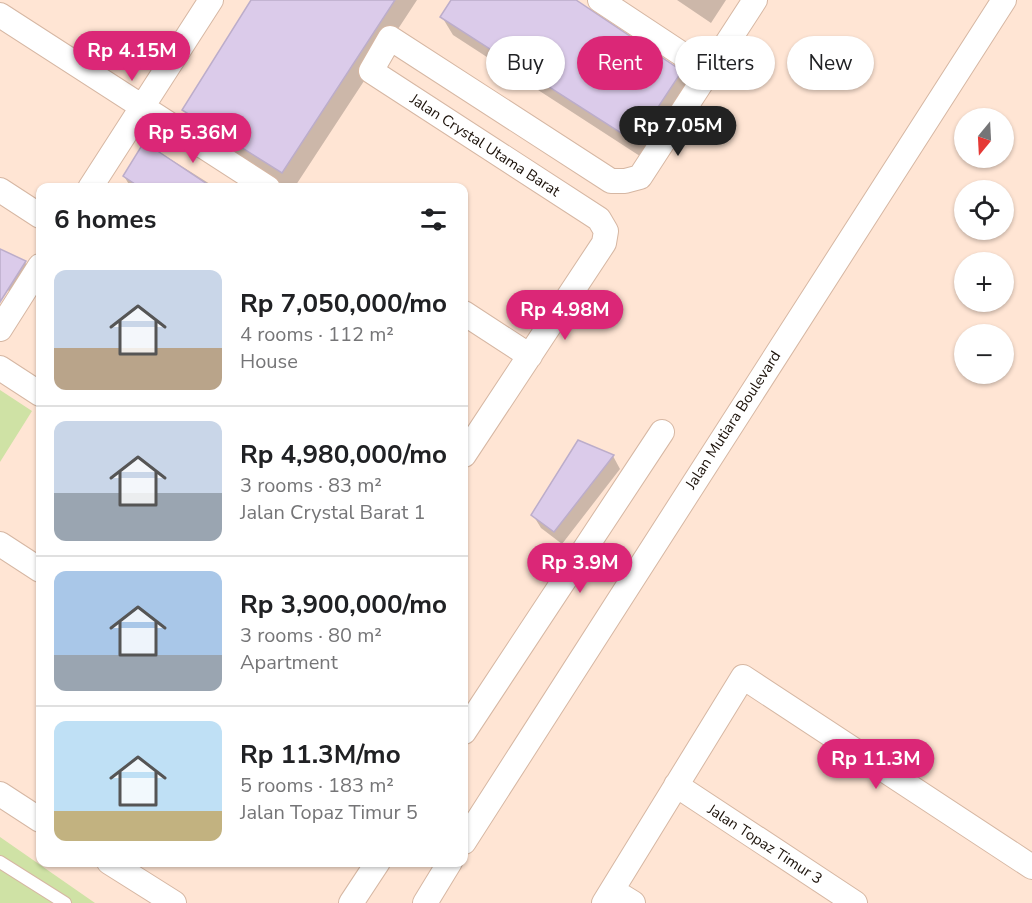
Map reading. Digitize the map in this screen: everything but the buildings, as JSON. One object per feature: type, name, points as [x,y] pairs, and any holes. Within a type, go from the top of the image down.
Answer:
[{"type":"street","points":[[93,183],[211,0]]},
{"type":"street","points":[[600,0],[675,50]]},
{"type":"street","points":[[732,36],[755,0]]},
{"type":"street","name":"Jalan Mutiara Boulevard","points":[[468,836],[1004,0]]},
{"type":"street","points":[[0,15],[260,183]]},
{"type":"street","name":"Jalan Crystal Utama Barat","points":[[530,356],[604,243],[606,231],[599,219],[371,71],[390,38],[611,181],[625,181],[640,177],[697,90]]},
{"type":"street","points":[[0,190],[36,213]]},
{"type":"street","points":[[0,329],[36,272]]},
{"type":"street","points":[[468,316],[530,356],[468,449]]},
{"type":"street","points":[[0,369],[36,392]]},
{"type":"street","points":[[468,726],[662,432]]},
{"type":"street","points":[[0,544],[36,567]]},
{"type":"street","points":[[633,903],[608,896],[743,677],[1032,867]]},
{"type":"street","name":"Jalan Topaz Timur 3","points":[[676,785],[855,903]]},
{"type":"street","points":[[0,794],[36,817]]},
{"type":"street","points":[[117,867],[174,903]]},
{"type":"street","points":[[351,903],[375,867]]},
{"type":"street","points":[[424,903],[447,867]]},
{"type":"lane","points":[[0,862],[65,903]]},
{"type":"green space","points":[[0,390],[32,411],[0,462]]},
{"type":"green space","points":[[0,837],[36,862],[36,867],[43,867],[95,903],[0,903]]}]
